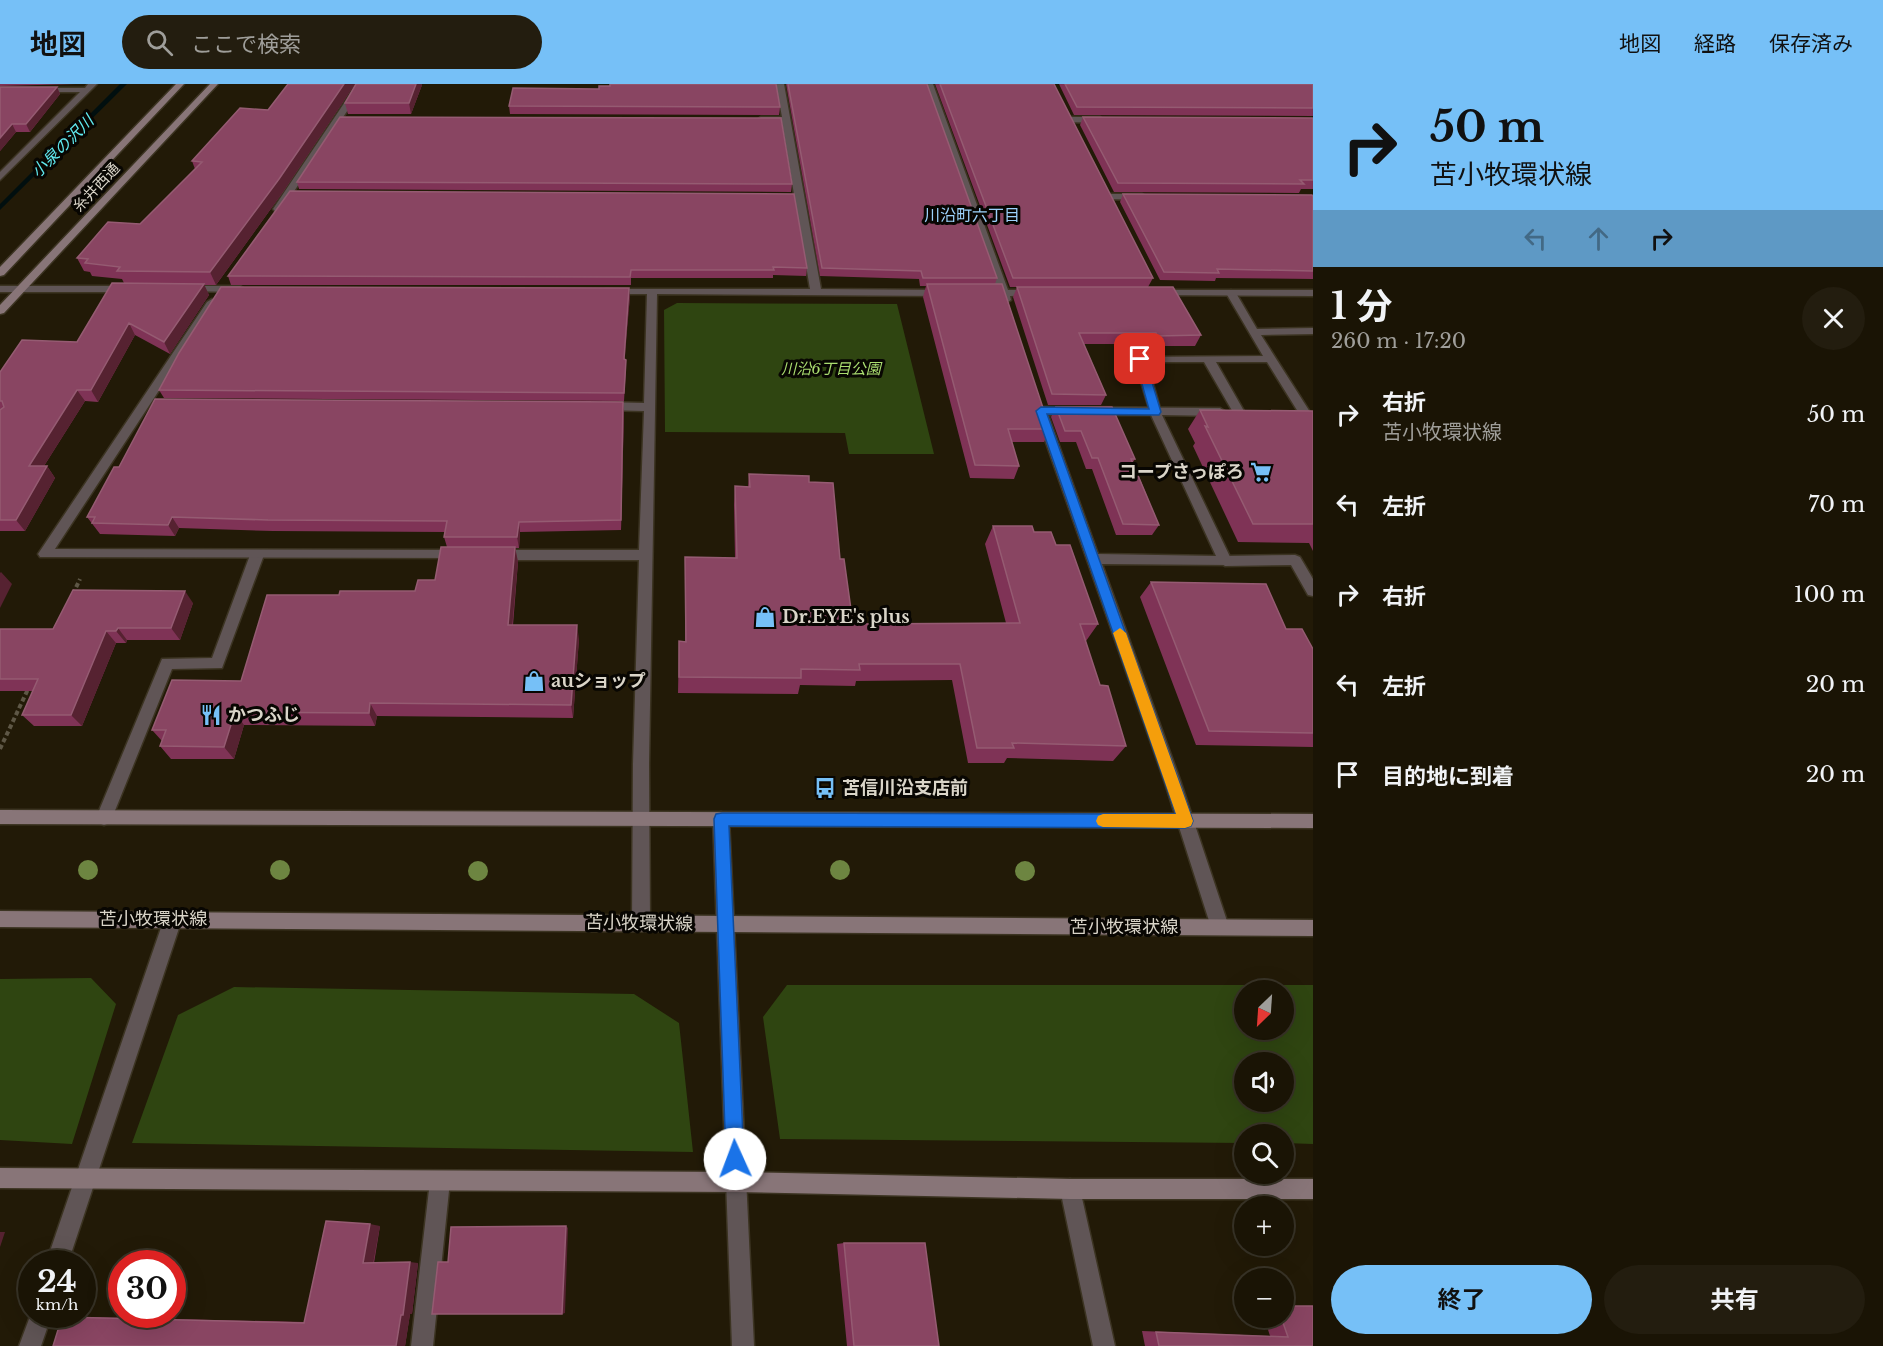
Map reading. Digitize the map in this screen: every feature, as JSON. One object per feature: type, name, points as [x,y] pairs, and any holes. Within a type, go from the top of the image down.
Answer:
[{"type":"main road","name":"糸井西通","points":[[0,273],[180,84]]},
{"type":"main road","name":"糸井西通","points":[[0,311],[214,84]]},
{"type":"main road","points":[[0,817],[1313,821]]},
{"type":"main road","name":"苫小牧環状線","points":[[0,919],[1313,928]]},
{"type":"main road","points":[[0,1178],[736,1182],[1070,1189],[1313,1189]]},
{"type":"street","points":[[270,220],[361,84]]},
{"type":"street","points":[[780,84],[816,293]]},
{"type":"street","points":[[929,84],[1010,314]]},
{"type":"street","points":[[0,90],[90,87]]},
{"type":"street","points":[[0,177],[90,87]]},
{"type":"street","points":[[1075,130],[1068,116],[1105,120]]},
{"type":"street","points":[[338,119],[349,119]]},
{"type":"street","points":[[750,120],[786,120]]},
{"type":"street","points":[[0,166],[12,166]]},
{"type":"street","points":[[1105,188],[1115,208]]},
{"type":"street","points":[[289,194],[301,194]]},
{"type":"street","points":[[788,197],[800,198]]},
{"type":"street","points":[[1110,197],[1157,197]]},
{"type":"street","points":[[231,273],[150,405],[45,554],[646,555]]},
{"type":"street","points":[[1153,282],[1159,293]]},
{"type":"street","points":[[0,289],[138,289]]},
{"type":"street","points":[[173,289],[256,290]]},
{"type":"street","points":[[592,291],[957,293]]},
{"type":"street","points":[[641,922],[639,818],[651,407],[652,291]]},
{"type":"street","points":[[969,293],[1051,293]]},
{"type":"street","points":[[1147,293],[1313,293]]},
{"type":"street","points":[[1231,293],[1303,412]]},
{"type":"street","points":[[1254,332],[1313,332]]},
{"type":"street","points":[[1225,561],[1155,412],[1140,359],[1271,358]]},
{"type":"street","points":[[1208,359],[1243,411],[1155,412],[1039,405],[1220,927]]},
{"type":"street","points":[[592,406],[651,407]]},
{"type":"street","points":[[104,818],[167,663],[217,664],[257,555]]},
{"type":"street","points":[[1094,559],[1295,560],[1313,591]]},
{"type":"street","points":[[722,819],[743,1346]]},
{"type":"street","points":[[61,1250],[173,919]]},
{"type":"street","points":[[422,1346],[440,1181]]},
{"type":"street","points":[[1070,1189],[1104,1346]]},
{"type":"street","points":[[30,1346],[36,1328]]},
{"type":"path","points":[[71,598],[92,554]]},
{"type":"path","points":[[0,749],[31,684]]},
{"type":"green space","name":"川沿6丁目公園","points":[[677,303],[897,304],[934,454],[849,454],[845,433],[665,432],[664,310]]},
{"type":"green space","points":[[91,978],[116,1004],[72,1144],[0,1140],[0,979]]},
{"type":"green space","points":[[787,985],[1234,985],[1234,1040],[1294,1040],[1294,985],[1313,985],[1313,1144],[1294,1143],[1294,1124],[1234,1124],[1234,1143],[780,1139],[763,1017]]},
{"type":"green space","points":[[234,987],[634,994],[679,1023],[693,1152],[132,1143],[178,1015]]},
{"type":"building","points":[[288,84],[344,84],[279,179],[210,272],[117,271],[120,267],[85,263],[88,259],[77,258],[108,222],[140,224],[202,162],[192,161],[240,108],[268,110]]},
{"type":"building","points":[[356,84],[416,84],[409,103],[345,103]]},
{"type":"building","points":[[610,84],[776,84],[780,107],[509,106],[513,88],[599,89],[599,86],[610,86]]},
{"type":"building","points":[[788,84],[927,84],[997,278],[923,278],[921,271],[822,268]]},
{"type":"building","points":[[940,84],[1054,84],[1153,278],[1013,278]]},
{"type":"building","points":[[1065,84],[1313,84],[1313,108],[1077,107]]},
{"type":"building","points":[[0,87],[57,87],[26,124],[12,124],[0,138]]},
{"type":"building","points":[[340,117],[781,118],[792,184],[297,182]]},
{"type":"building","points":[[1083,117],[1313,118],[1313,180],[1300,180],[1304,184],[1118,183]]},
{"type":"building","points":[[290,191],[794,194],[807,268],[631,270],[630,277],[228,276]]},
{"type":"building","points":[[1123,194],[1312,195],[1313,271],[1217,269],[1219,273],[1164,272]]},
{"type":"building","points":[[112,283],[204,284],[164,342],[129,323],[91,390],[77,390],[29,466],[47,466],[16,520],[0,520],[0,410],[4,407],[0,401],[0,372],[22,340],[77,342]]},
{"type":"building","points":[[927,284],[1002,284],[1050,429],[1008,429],[1019,466],[975,465]]},
{"type":"building","points":[[221,287],[629,288],[624,393],[159,390],[179,353]]},
{"type":"building","points":[[1017,287],[1173,287],[1201,335],[1079,333],[1106,395],[1052,394]]},
{"type":"building","points":[[155,399],[623,402],[621,520],[519,522],[517,537],[444,537],[447,521],[172,517],[168,525],[92,523],[95,517],[87,517],[114,467],[119,467]]},
{"type":"building","points":[[1056,407],[1112,407],[1135,459],[1131,459],[1159,525],[1123,524],[1098,458],[1092,458],[1081,431],[1065,431]]},
{"type":"building","name":"コープさっぽろ","points":[[1200,410],[1313,411],[1313,524],[1253,524],[1205,426],[1208,427]]},
{"type":"building","points":[[749,474],[809,476],[809,482],[833,483],[840,559],[844,559],[853,624],[1020,623],[993,526],[1032,526],[1034,532],[1051,532],[1056,545],[1070,545],[1098,624],[1080,624],[1100,685],[1108,686],[1126,746],[1012,743],[1014,748],[977,748],[960,664],[859,664],[860,670],[801,669],[801,678],[679,677],[679,641],[686,642],[685,557],[737,558],[735,486],[750,487]]},
{"type":"building","points":[[441,547],[515,547],[508,625],[577,625],[571,705],[370,703],[369,713],[235,712],[224,747],[160,746],[166,730],[152,730],[172,680],[241,681],[267,595],[339,595],[340,591],[415,591],[418,580],[435,580]]},
{"type":"building","points":[[1151,582],[1266,584],[1286,629],[1302,629],[1313,649],[1313,733],[1209,731]]},
{"type":"building","points":[[73,590],[185,591],[171,628],[118,628],[116,631],[106,631],[71,715],[22,715],[38,679],[0,679],[0,629],[53,629]]},
{"type":"building","points":[[326,1221],[370,1224],[363,1263],[410,1262],[403,1315],[401,1315],[396,1346],[53,1346],[59,1328],[96,1328],[96,1318],[108,1318],[108,1328],[186,1328],[186,1320],[304,1323]]},
{"type":"building","points":[[566,1226],[562,1314],[432,1314],[438,1262],[448,1262],[451,1227]]},
{"type":"building","points":[[844,1243],[925,1243],[939,1346],[854,1346]]},
{"type":"building","points":[[1294,1306],[1313,1306],[1313,1346],[1159,1346],[1156,1332],[1288,1337],[1285,1328],[1294,1328]]},
{"type":"waterway","name":"小泉の沢川","points":[[0,208],[124,84]]},
{"type":"slow traffic","points":[[1103,821],[1185,821],[1120,633]]},
{"type":"place","name":"コープさっぽろ","points":[[1261,472]]},
{"type":"place","name":"Dr.EYE's plus","points":[[765,617]]},
{"type":"place","name":"auショップ","points":[[534,681]]},
{"type":"place","name":"かつふじ","points":[[211,715]]},
{"type":"place","name":"苫信川沿支店前","points":[[825,788]]},
{"type":"district","name":"川沿町六丁目","points":[[972,215]]},
{"type":"route","points":[[735,1159],[722,819],[1185,821],[1041,411],[1155,412],[1140,359]]}]
